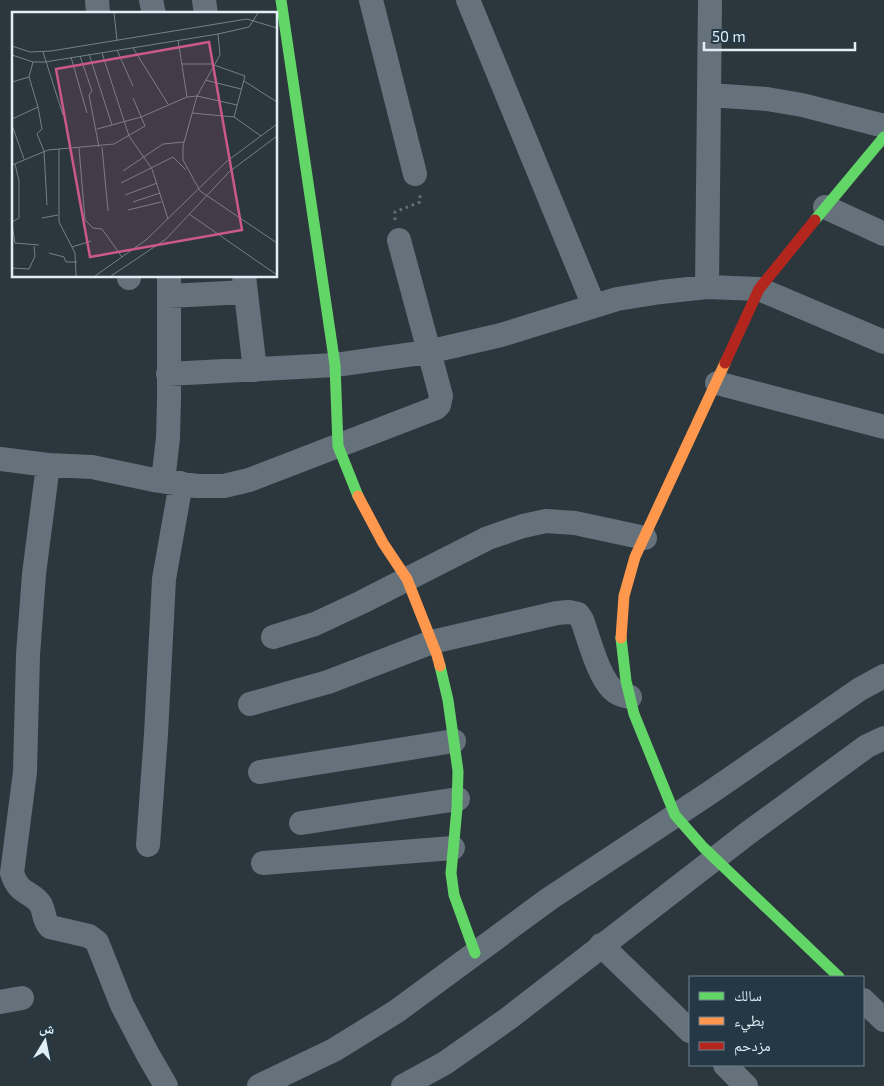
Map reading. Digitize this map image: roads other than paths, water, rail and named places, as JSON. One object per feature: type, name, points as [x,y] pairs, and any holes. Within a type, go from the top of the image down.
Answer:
[{"type":"street","points":[[281,0],[335,365],[338,446],[358,496],[383,543],[408,579],[437,655],[448,700],[458,771],[458,799],[452,873],[454,895],[475,953]]},
{"type":"street","points":[[371,0],[415,174]]},
{"type":"street","points":[[468,0],[594,306]]},
{"type":"street","points":[[707,287],[710,0]]},
{"type":"street","points":[[709,95],[767,99],[802,105],[884,126]]},
{"type":"street","points":[[838,976],[709,853],[680,821],[634,714],[626,681],[620,634],[624,596],[635,557],[759,289],[884,137]]},
{"type":"street","points":[[825,207],[884,234]]},
{"type":"street","points":[[0,459],[48,465],[92,467],[198,486],[224,486],[249,480],[436,408],[439,405],[440,396],[399,240]]},
{"type":"street","points":[[148,845],[164,579],[172,482],[168,438],[169,286],[245,284],[255,370]]},
{"type":"street","points":[[168,374],[335,365],[428,352],[501,335],[617,299],[707,287],[759,289],[884,342]]},
{"type":"street","points":[[717,383],[884,427]]},
{"type":"street","points":[[48,465],[34,574],[28,655],[25,772],[12,873],[14,883],[40,903],[46,923],[50,927],[89,936],[97,942],[122,1005],[166,1086]]},
{"type":"street","points":[[273,637],[315,624],[488,538],[523,526],[546,521],[575,523],[644,538]]},
{"type":"street","points":[[250,704],[328,682],[432,642],[557,613],[569,612],[578,614],[597,662],[611,688],[624,696],[630,697]]},
{"type":"street","points":[[259,1086],[334,1050],[397,1010],[549,899],[680,821],[860,689],[884,676]]},
{"type":"street","points":[[403,1086],[445,1062],[509,1018],[602,945],[709,853],[867,746],[884,738]]},
{"type":"street","points":[[260,772],[454,741]]},
{"type":"street","points":[[301,823],[458,799]]},
{"type":"street","points":[[263,863],[453,848]]},
{"type":"street","points":[[602,945],[689,1030]]},
{"type":"street","points":[[864,1001],[884,1020]]},
{"type":"street","points":[[726,1066],[746,1086]]}]
